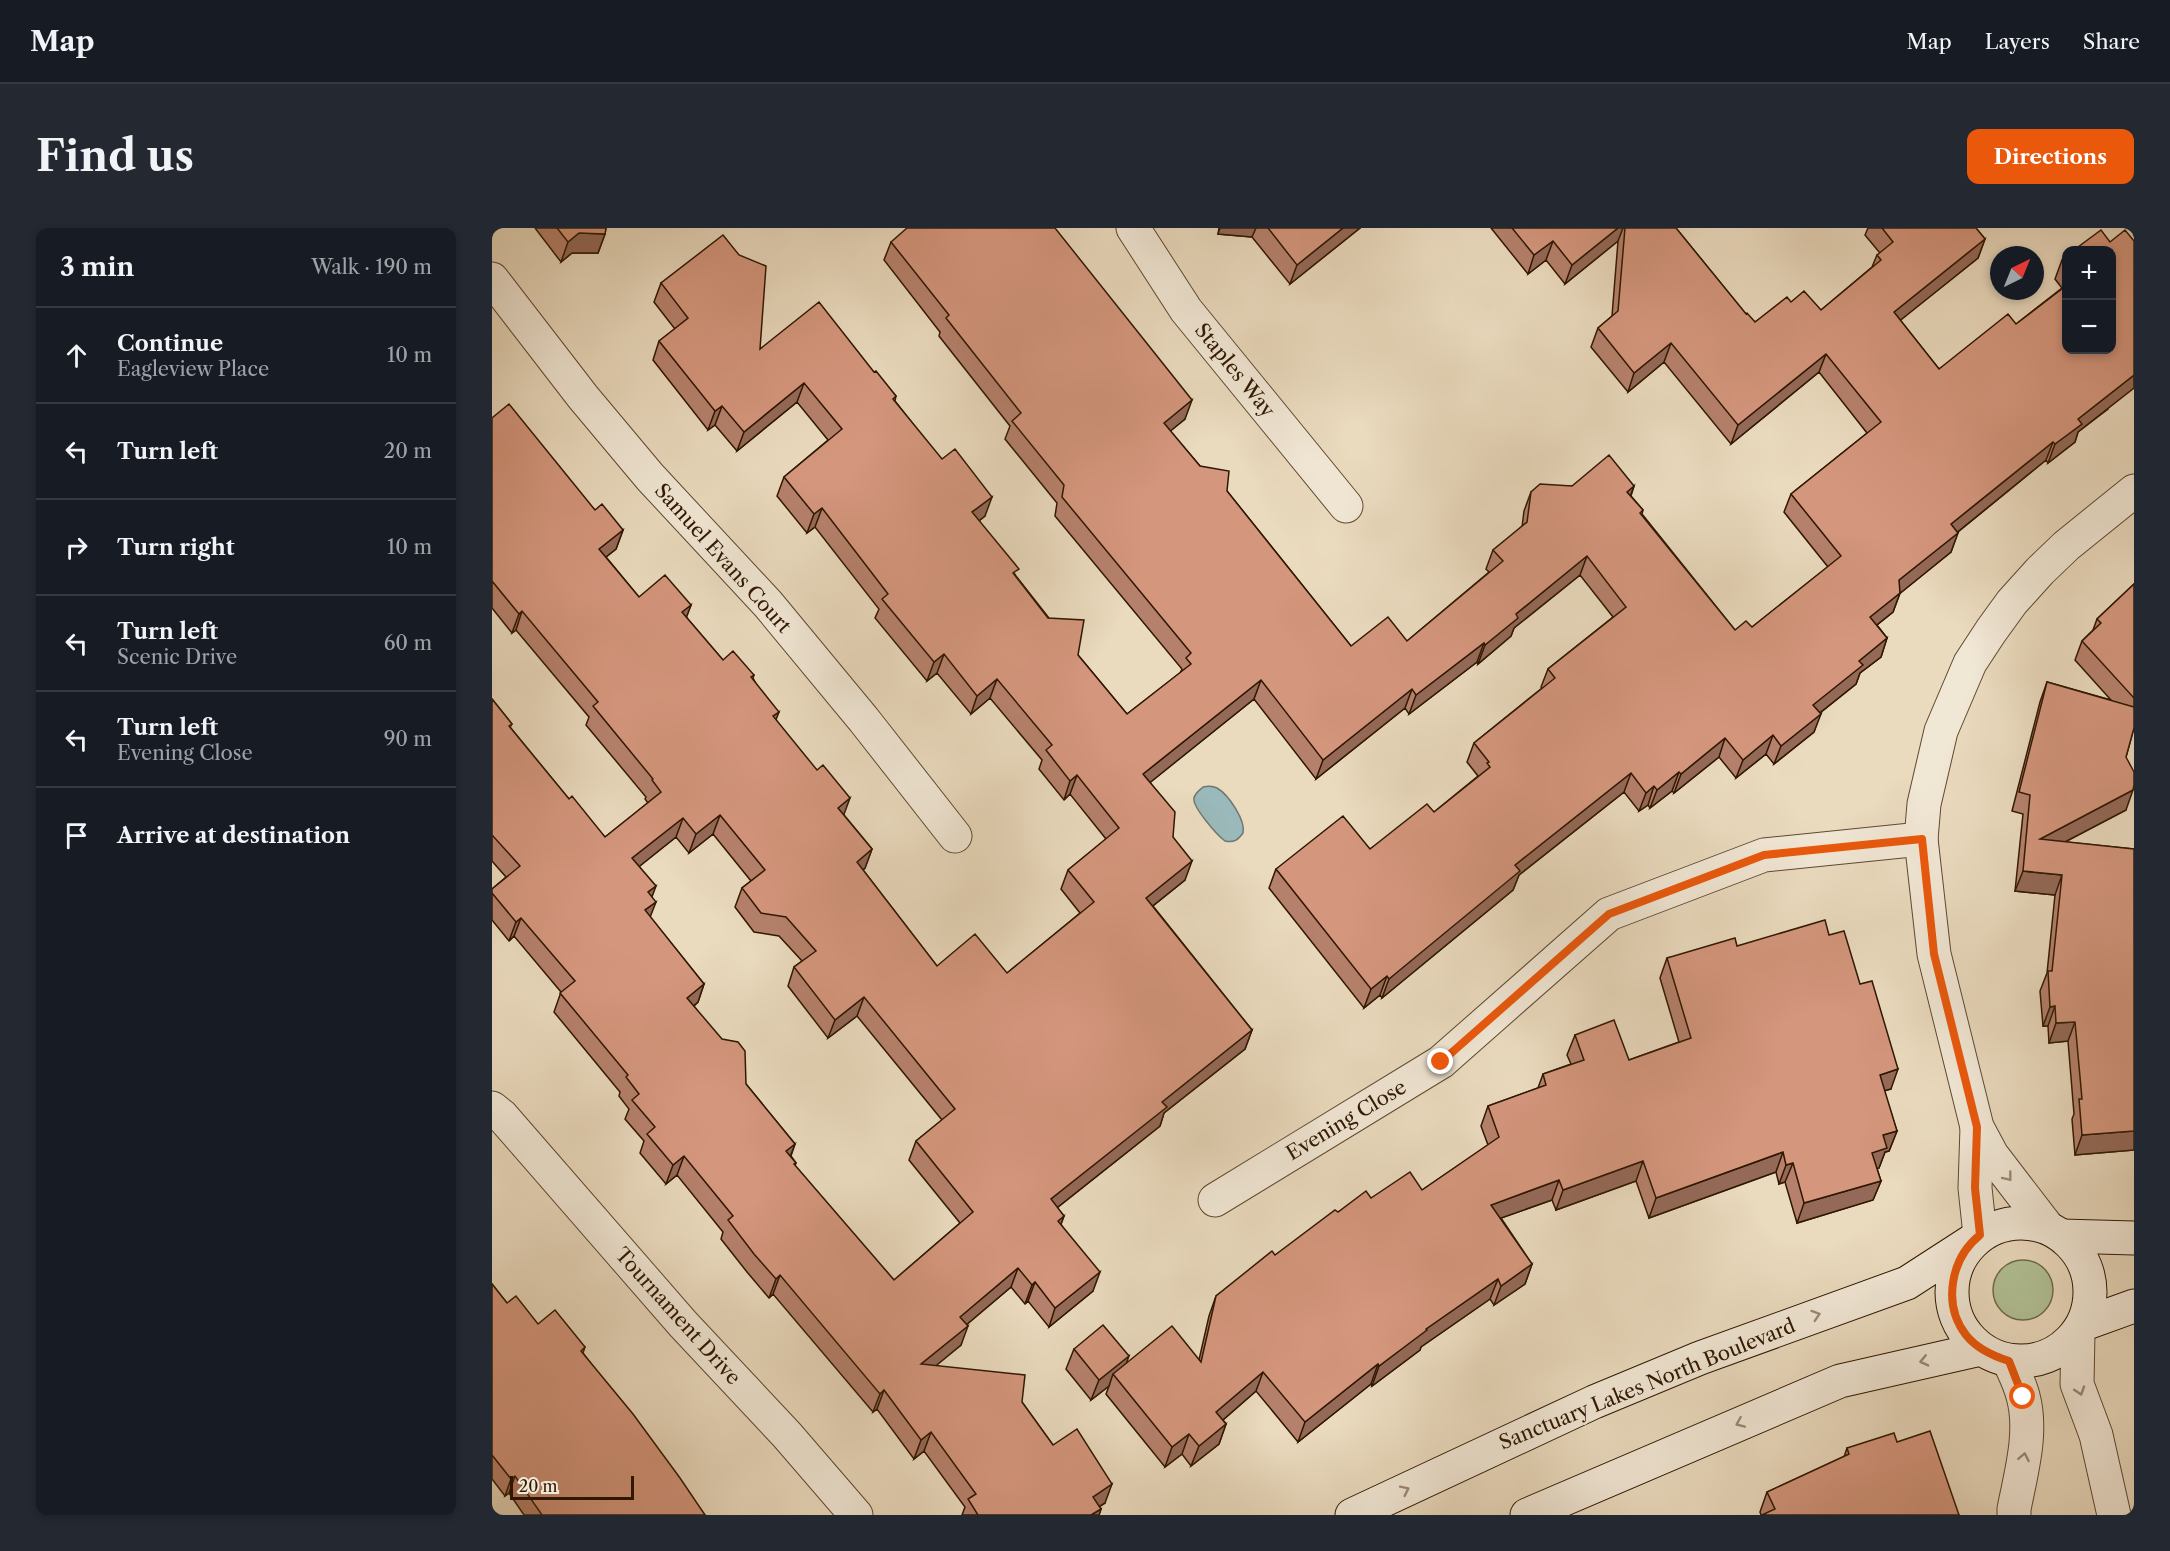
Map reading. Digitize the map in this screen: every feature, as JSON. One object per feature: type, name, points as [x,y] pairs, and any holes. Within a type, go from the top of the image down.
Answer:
[{"type":"street","name":"Staples Way","points":[[1133,228],[1186,310],[1346,506]]},
{"type":"street","name":"Samuel Evans Court","points":[[492,279],[650,477],[768,604],[864,720],[955,836]]},
{"type":"street","points":[[2113,1514],[2096,1435],[2077,1384],[2081,1329],[2090,1305],[2089,1276],[2076,1249],[2055,1232],[1992,1155],[1977,1127],[1934,954],[1922,839],[1924,804],[1941,731],[1970,663],[2001,617],[2040,571],[2066,546],[2134,491]]},
{"type":"street","name":"Evening Close","points":[[1215,1200],[1441,1062],[1609,914],[1764,855],[1922,839]]},
{"type":"street","name":"Tournament Drive","points":[[495,1106],[683,1324],[787,1436],[856,1515]]},
{"type":"street","points":[[1977,1127],[1975,1188],[1978,1237]]},
{"type":"street","points":[[2014,1515],[2026,1447],[2023,1397],[1995,1355],[1966,1335],[1956,1316],[1952,1295],[1954,1274],[1962,1255],[1978,1237],[1996,1227],[2014,1222],[2031,1223],[2055,1232],[2134,1238]]},
{"type":"street","name":"Sanctuary Lakes North Boulevard","points":[[1352,1515],[1594,1402],[1700,1358],[1907,1283],[1978,1237]]},
{"type":"street","points":[[1527,1515],[1840,1381],[1995,1355],[2028,1362],[2048,1357],[2064,1347],[2081,1329],[2134,1306]]},
{"type":"green space","points":[[2023,1260],[2040,1265],[2048,1273],[2053,1290],[2048,1307],[2040,1315],[2023,1320],[2006,1315],[1998,1307],[1993,1290],[1998,1273],[2006,1265]]},
{"type":"water","points":[[1210,786],[1222,791],[1236,809],[1243,828],[1243,833],[1237,839],[1231,842],[1225,841],[1197,808],[1194,798],[1203,787]]},
{"type":"building","points":[[557,228],[606,228],[605,234],[579,233],[568,242]]},
{"type":"building","points":[[907,228],[1055,228],[1192,400],[1164,423],[1200,466],[1229,471],[1227,491],[1351,646],[1388,617],[1407,641],[1503,561],[1493,550],[1527,522],[1531,492],[1540,484],[1572,486],[1609,455],[1634,486],[1627,492],[1643,510],[1640,513],[1735,630],[1746,621],[1752,627],[1841,556],[1791,494],[1881,422],[1826,354],[1738,425],[1671,343],[1634,373],[1598,328],[1618,311],[1625,228],[1676,228],[1755,322],[1787,297],[1791,302],[1804,291],[1821,310],[1881,260],[1877,255],[1893,242],[1882,228],[1976,228],[1985,239],[1894,312],[1939,369],[2008,314],[2016,324],[2062,289],[2062,354],[2116,354],[2116,246],[2079,246],[2101,230],[2110,242],[2125,230],[2134,241],[2134,375],[2078,419],[2082,424],[2055,444],[2053,442],[1951,524],[1958,533],[1899,580],[1900,593],[1870,617],[1887,638],[1859,661],[1863,665],[1813,705],[1821,714],[1781,746],[1773,735],[1743,760],[1725,738],[1681,774],[1679,772],[1657,790],[1654,786],[1646,793],[1631,773],[1515,865],[1520,871],[1389,979],[1387,976],[1371,989],[1276,869],[1343,816],[1370,849],[1427,804],[1434,812],[1490,767],[1487,763],[1489,762],[1474,743],[1555,678],[1548,669],[1626,607],[1587,556],[1516,614],[1518,618],[1485,645],[1484,643],[1416,695],[1412,689],[1323,760],[1261,680],[1143,774],[1175,812],[1173,837],[1192,861],[1146,898],[1252,1030],[1162,1102],[1167,1107],[1051,1199],[1064,1216],[1058,1221],[1100,1272],[1055,1308],[1035,1282],[1032,1285],[1018,1268],[960,1317],[968,1326],[921,1364],[1025,1375],[1022,1402],[1053,1445],[1077,1429],[1112,1484],[1093,1497],[1101,1509],[1091,1515],[978,1515],[968,1499],[976,1494],[931,1432],[921,1440],[884,1390],[880,1394],[780,1275],[776,1279],[754,1254],[728,1220],[733,1216],[684,1156],[673,1165],[647,1134],[655,1127],[632,1100],[639,1094],[626,1077],[628,1075],[560,993],[575,981],[521,918],[516,922],[492,893],[492,889],[520,866],[492,835],[492,699],[512,724],[509,726],[569,799],[572,796],[605,837],[661,792],[593,706],[598,702],[522,611],[519,614],[492,581],[492,418],[509,404],[595,510],[602,504],[623,530],[599,549],[639,597],[665,575],[691,605],[682,612],[723,660],[733,651],[754,675],[751,677],[779,712],[773,716],[817,770],[823,765],[850,798],[838,808],[872,849],[857,862],[937,966],[975,934],[1007,973],[1094,902],[1068,870],[1119,828],[1077,775],[1070,781],[1046,750],[1052,745],[997,679],[977,696],[944,654],[934,662],[882,599],[888,594],[822,508],[814,514],[784,477],[842,429],[804,383],[744,432],[722,406],[715,411],[659,341],[688,318],[661,283],[723,235],[739,255],[766,266],[760,349],[819,302],[874,372],[876,371],[896,396],[893,399],[942,459],[955,449],[992,497],[972,512],[1019,569],[1013,573],[1048,618],[1084,620],[1078,655],[1127,714],[1191,664],[1186,658],[1191,653],[1062,497],[1064,485],[1012,421],[1021,413],[946,318],[949,315],[891,242]],"holes":[[[720,815],[765,870],[742,888],[761,913],[786,917],[816,951],[794,967],[835,1020],[864,997],[955,1109],[916,1141],[973,1212],[894,1280],[794,1164],[796,1163],[786,1151],[795,1144],[746,1084],[745,1051],[738,1042],[722,1039],[687,998],[704,984],[645,910],[656,902],[648,892],[656,886],[632,858],[683,818],[696,834]]]},
{"type":"building","points":[[1268,228],[1343,228],[1297,265]]},
{"type":"building","points":[[1512,228],[1618,228],[1572,265],[1553,241],[1534,255]]},
{"type":"building","points":[[2134,584],[2134,698],[2082,641],[2101,623],[2097,619]]},
{"type":"building","points":[[2047,682],[2134,707],[2134,728],[2126,757],[2134,772],[2133,790],[2040,839],[2134,849],[2134,1131],[2082,1135],[2079,1099],[2082,1099],[2075,1022],[2056,1023],[2055,1006],[2050,1007],[2048,971],[2052,971],[2062,875],[2023,871],[2030,795],[2019,792]]},
{"type":"building","points":[[1825,920],[1829,935],[1844,931],[1860,984],[1872,981],[1898,1069],[1880,1075],[1897,1131],[1883,1135],[1887,1148],[1872,1153],[1881,1181],[1804,1203],[1793,1163],[1786,1165],[1783,1152],[1656,1198],[1643,1161],[1563,1190],[1559,1180],[1491,1205],[1532,1264],[1501,1286],[1498,1279],[1426,1329],[1305,1422],[1263,1372],[1216,1412],[1226,1424],[1199,1446],[1189,1434],[1172,1447],[1113,1374],[1172,1326],[1201,1362],[1216,1296],[1272,1251],[1275,1255],[1335,1210],[1338,1212],[1366,1191],[1371,1198],[1410,1172],[1422,1190],[1499,1137],[1488,1106],[1546,1085],[1543,1074],[1584,1060],[1575,1035],[1614,1020],[1629,1060],[1691,1038],[1667,958],[1735,938],[1737,946]]},
{"type":"building","points":[[492,1284],[507,1303],[516,1296],[538,1324],[555,1310],[585,1347],[581,1351],[633,1414],[705,1515],[542,1515],[515,1476],[511,1479],[492,1455]]},
{"type":"building","points":[[1103,1325],[1129,1356],[1099,1380],[1074,1349]]},
{"type":"building","points":[[1930,1431],[1959,1515],[1762,1515],[1775,1509],[1767,1492],[1849,1454],[1847,1448],[1894,1433],[1897,1442]]},
{"type":"route","points":[[1441,1062],[1609,914],[1764,855],[1922,839],[1934,954],[1977,1127],[1975,1188],[1980,1235],[1962,1255],[1954,1274],[1952,1295],[1956,1316],[1966,1335],[1981,1349],[2009,1361],[2023,1397]]}]
